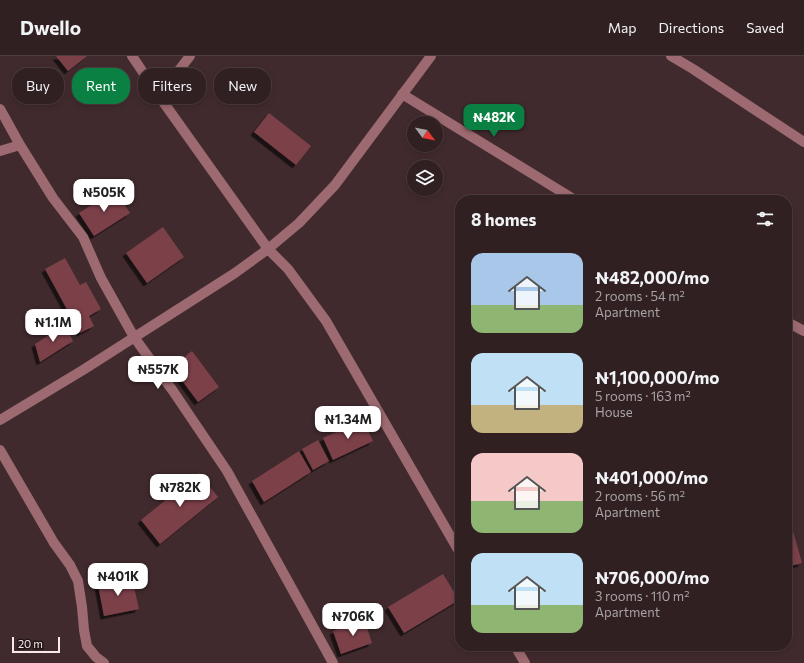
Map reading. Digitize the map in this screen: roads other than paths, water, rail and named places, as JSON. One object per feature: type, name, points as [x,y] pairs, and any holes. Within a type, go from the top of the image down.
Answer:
[{"type":"street","points":[[132,56],[140,68]]},
{"type":"street","points":[[181,68],[190,56]]},
{"type":"street","points":[[0,420],[83,370],[235,273],[268,250],[299,223],[335,184],[431,56]]},
{"type":"street","points":[[671,56],[700,73],[804,142]]},
{"type":"street","points":[[402,94],[567,195]]},
{"type":"street","points":[[165,104],[268,250],[288,269],[326,321],[455,544]]},
{"type":"street","points":[[0,109],[20,145],[53,198],[83,237],[101,278],[134,337],[227,471],[333,663]]},
{"type":"street","points":[[0,151],[20,145]]},
{"type":"street","points":[[792,325],[804,331]]},
{"type":"street","points":[[0,450],[54,543],[70,565],[78,581],[87,646],[96,657],[104,663]]},
{"type":"street","points":[[518,651],[525,663]]}]
